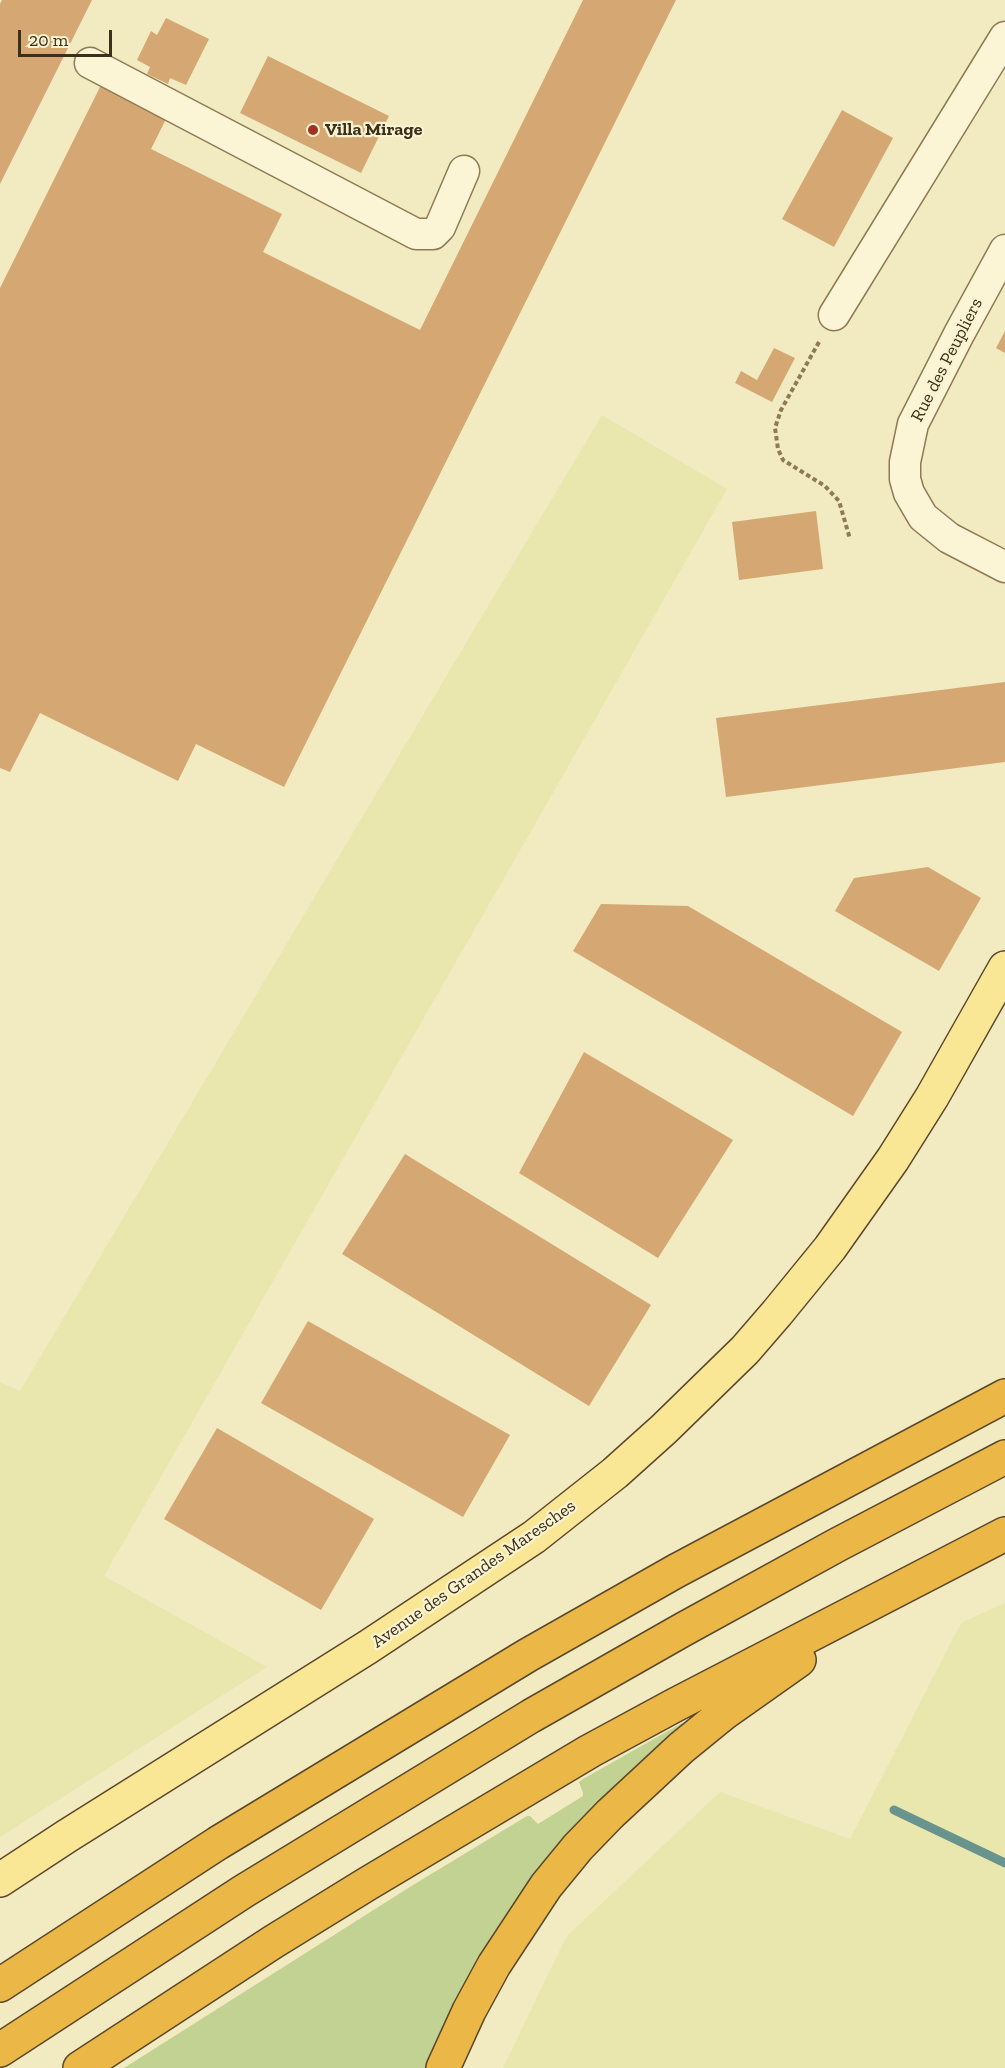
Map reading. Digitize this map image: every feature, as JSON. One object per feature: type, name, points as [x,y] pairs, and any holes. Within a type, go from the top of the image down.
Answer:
[{"type":"highway","points":[[0,1985],[218,1843],[528,1655],[707,1554],[1005,1396]]},
{"type":"highway","points":[[0,2050],[244,1891],[531,1716],[817,1556],[1005,1457]]},
{"type":"highway","points":[[80,2068],[273,1942],[590,1751],[675,1704],[1005,1534]]},
{"type":"highway","points":[[444,2068],[469,2011],[521,1922],[559,1870],[617,1807],[681,1748],[777,1674],[898,1596],[1005,1534]]},
{"type":"main road","name":"Avenue des Grandes Maresches","points":[[0,1880],[368,1647],[534,1537],[615,1473],[664,1430],[745,1350],[830,1248],[893,1159],[932,1097],[1005,968]]},
{"type":"street","points":[[834,315],[1005,37]]},
{"type":"street","points":[[90,63],[416,234],[433,234],[440,227],[464,171]]},
{"type":"street","name":"Rue des Peupliers","points":[[1005,250],[913,424],[905,462],[905,479],[909,493],[923,517],[949,538],[1005,567]]},
{"type":"path","points":[[834,315],[781,410],[775,428],[778,449],[783,460],[825,486],[839,501],[850,539]]},
{"type":"shaded area","points":[[602,415],[727,489],[104,1576],[267,1667],[0,1837],[0,1382],[20,1391]]},
{"type":"shaded area","points":[[1005,1603],[1005,2068],[503,2068],[566,1937],[720,1792],[850,1839],[961,1623]]},
{"type":"green space","points":[[682,1723],[684,1726],[525,1890],[499,1927],[474,1971],[434,2046],[426,2068],[124,2068],[413,1885],[527,1816],[538,1824],[583,1796],[579,1782],[583,1779]]},
{"type":"building","points":[[2,0],[92,0],[0,184],[0,4]]},
{"type":"building","points":[[583,0],[676,0],[284,787],[196,744],[178,781],[40,713],[10,772],[0,768],[0,288],[101,85],[167,117],[151,149],[282,214],[263,252],[420,330]]},
{"type":"building","points":[[166,18],[209,39],[186,85],[170,78],[168,84],[147,74],[150,67],[137,60],[151,31],[157,35]]},
{"type":"building","points":[[268,56],[389,116],[361,173],[240,113]]},
{"type":"building","points":[[842,110],[893,138],[834,247],[782,219]]},
{"type":"building","points":[[1005,331],[1005,353],[996,348]]},
{"type":"building","points":[[774,348],[795,358],[772,402],[735,383],[741,371],[757,380]]},
{"type":"building","points":[[816,511],[823,569],[739,580],[732,522]]},
{"type":"building","points":[[1005,682],[1005,762],[726,797],[716,718]]},
{"type":"building","points":[[928,867],[981,898],[939,971],[835,911],[854,878]]},
{"type":"building","points":[[601,904],[688,906],[902,1032],[853,1116],[573,951]]},
{"type":"building","points":[[584,1052],[733,1140],[658,1258],[519,1173]]},
{"type":"building","points":[[405,1154],[651,1305],[589,1406],[342,1254]]},
{"type":"building","points":[[308,1321],[510,1435],[463,1517],[261,1403]]},
{"type":"building","points":[[217,1428],[374,1519],[321,1610],[164,1519]]},
{"type":"waterway","points":[[894,1810],[1005,1863]]},
{"type":"place","name":"Villa Mirage","points":[[313,130]]}]
